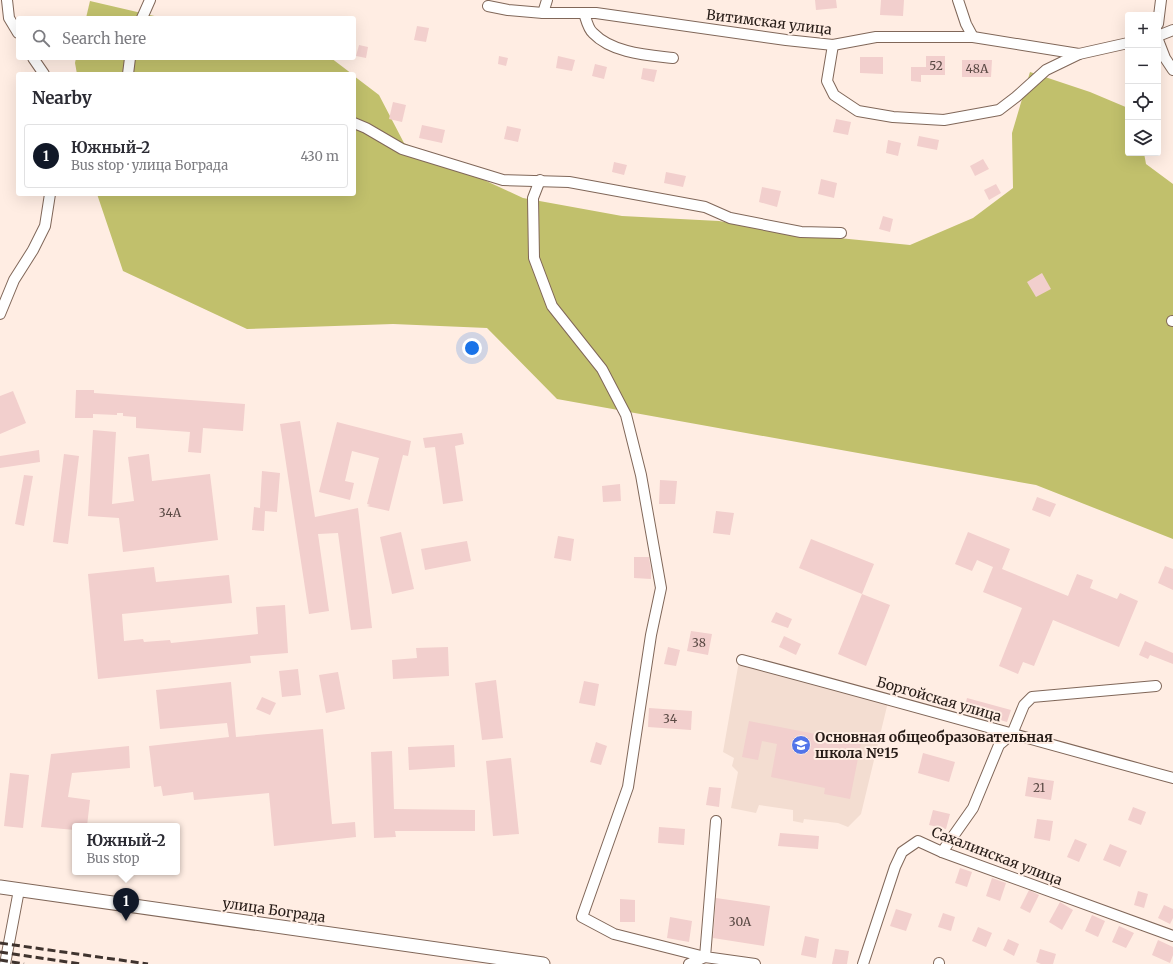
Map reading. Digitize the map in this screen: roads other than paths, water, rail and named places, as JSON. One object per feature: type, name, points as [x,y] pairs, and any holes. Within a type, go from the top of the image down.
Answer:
[{"type":"main road","name":"улица Бограда","points":[[0,887],[543,964]]},
{"type":"street","points":[[7,0],[8,18],[16,31]]},
{"type":"street","points":[[143,16],[150,0]]},
{"type":"street","points":[[543,13],[547,0]]},
{"type":"street","points":[[958,0],[966,24],[973,37]]},
{"type":"street","points":[[1160,12],[1161,0]]},
{"type":"street","name":"Витимская улица","points":[[488,6],[508,10],[543,13],[596,13],[778,39],[832,45],[876,37],[973,37],[1079,54],[1125,44]]},
{"type":"street","points":[[584,13],[591,32],[603,42],[633,53],[673,58]]},
{"type":"street","points":[[1161,35],[1173,30]]},
{"type":"street","points":[[832,45],[826,81],[834,94],[858,111],[893,117],[944,120],[998,110],[1016,97],[1046,70],[1079,54]]},
{"type":"street","points":[[1161,48],[1165,58],[1173,70]]},
{"type":"street","points":[[34,60],[43,72]]},
{"type":"street","points":[[128,72],[130,60]]},
{"type":"street","points":[[356,124],[402,149],[503,180],[569,182],[705,207],[730,218],[801,232],[841,233]]},
{"type":"street","points":[[540,180],[533,198],[534,258],[552,306],[602,369],[626,416],[640,475],[661,588],[651,635],[628,787],[582,917],[614,934],[704,957],[755,964]]},
{"type":"street","points":[[0,314],[14,280],[33,250],[45,226],[50,196]]},
{"type":"street","name":"Боргойская улица","points":[[742,660],[1173,778]]},
{"type":"street","points":[[942,852],[973,808],[999,745],[1012,734],[1024,705],[1032,697],[1156,686]]},
{"type":"street","points":[[704,957],[716,821]]},
{"type":"street","name":"Сахалинская улица","points":[[863,964],[894,867],[902,852],[918,841],[942,852],[1173,936]]},
{"type":"street","points":[[5,964],[19,890]]},
{"type":"street","points":[[689,964],[704,957]]},
{"type":"railway","points":[[0,943],[148,964]]},
{"type":"railway","points":[[0,952],[81,964]]},
{"type":"railway","points":[[0,960],[24,964]]},
{"type":"place","name":"Основная общеобразовательная школа №15","points":[[801,745]]},
{"type":"place","name":"Южный-2","points":[[126,921]]}]
